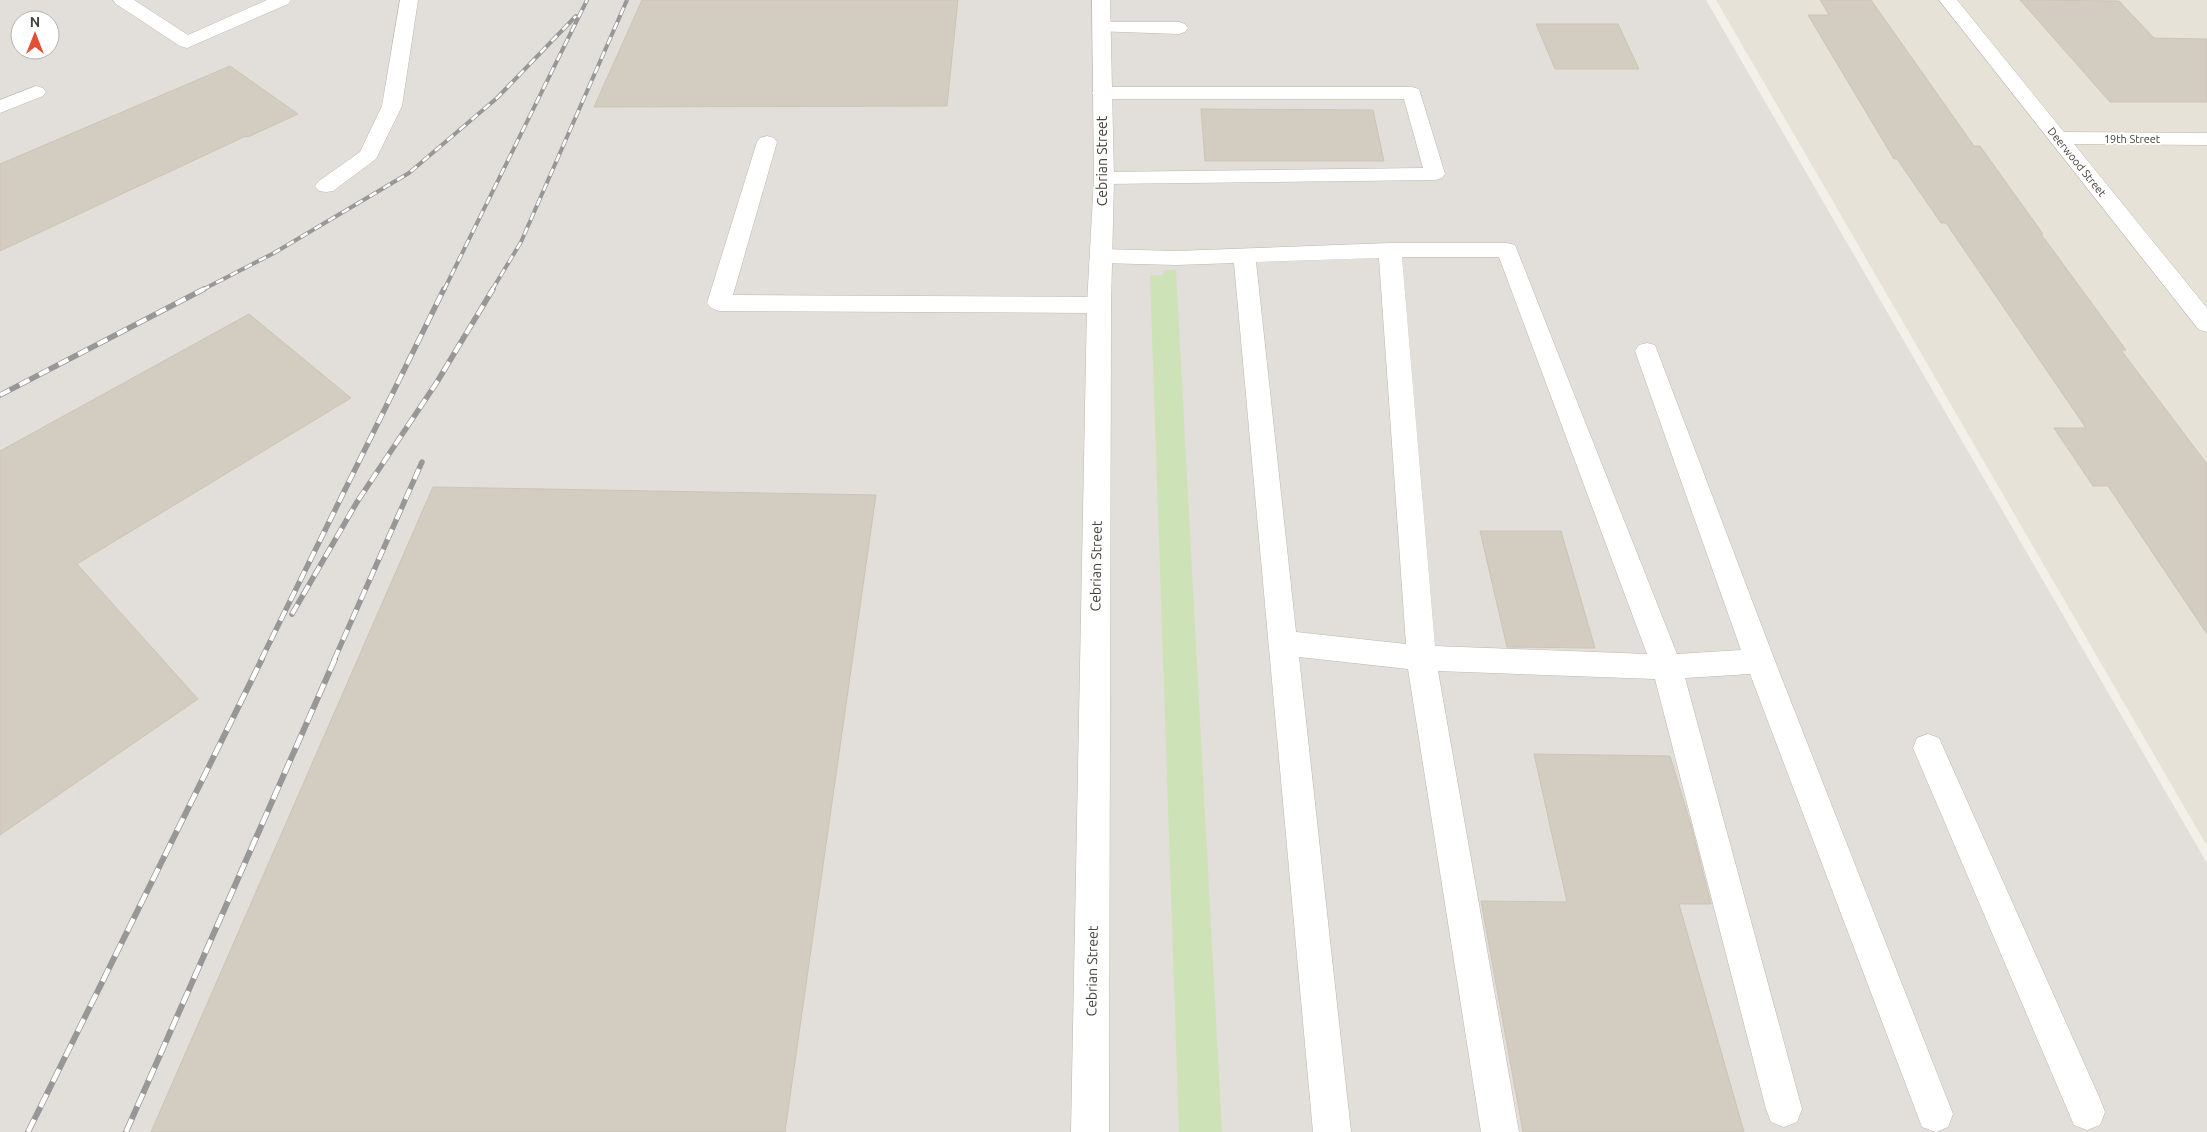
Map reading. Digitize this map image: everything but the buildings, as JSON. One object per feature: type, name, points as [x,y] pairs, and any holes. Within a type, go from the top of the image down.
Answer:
[{"type":"street","points":[[122,0],[188,42],[282,0]]},
{"type":"street","points":[[326,186],[369,155],[392,106],[409,0]]},
{"type":"street","name":"Cebrian Street","points":[[1090,1132],[1098,305],[1104,178],[1101,0]]},
{"type":"street","name":"Deerwood Street","points":[[1948,0],[2207,324]]},
{"type":"street","points":[[1101,27],[1179,28]]},
{"type":"street","points":[[0,107],[36,92]]},
{"type":"street","points":[[1102,93],[1412,93],[1435,174],[1104,178]]},
{"type":"street","name":"19th Street","points":[[2058,138],[2207,139]]},
{"type":"street","points":[[768,142],[719,303],[1098,305]]},
{"type":"street","points":[[1101,256],[1176,258],[1390,250],[1507,250],[1667,667],[1784,1109]]},
{"type":"street","points":[[1390,250],[1421,658],[1500,1132]]},
{"type":"street","points":[[1244,255],[1332,1132]]},
{"type":"street","points":[[1647,351],[1760,661],[1935,1114]]},
{"type":"street","points":[[1283,643],[1421,658],[1667,667],[1760,661]]},
{"type":"street","points":[[1928,748],[2087,1112]]},
{"type":"shaded area","points":[[0,0],[1706,0],[2207,863],[2207,1132],[0,1132]]},
{"type":"shaded area","points":[[1716,0],[2207,0],[2207,846]]},
{"type":"green space","points":[[1164,270],[1176,270],[1222,1132],[1179,1132],[1150,276],[1163,275]]},
{"type":"railway","points":[[444,290],[587,0]]},
{"type":"railway","points":[[492,290],[521,242],[627,0]]},
{"type":"railway","points":[[202,290],[274,253],[409,173],[497,98],[576,16]]},
{"type":"railway","points":[[0,395],[204,289]]},
{"type":"railway","points":[[261,660],[444,289]]},
{"type":"railway","points":[[292,614],[357,502],[437,382],[493,289]]},
{"type":"railway","points":[[334,660],[422,462]]},
{"type":"railway","points":[[28,1132],[262,659]]},
{"type":"railway","points":[[126,1132],[335,659]]}]
